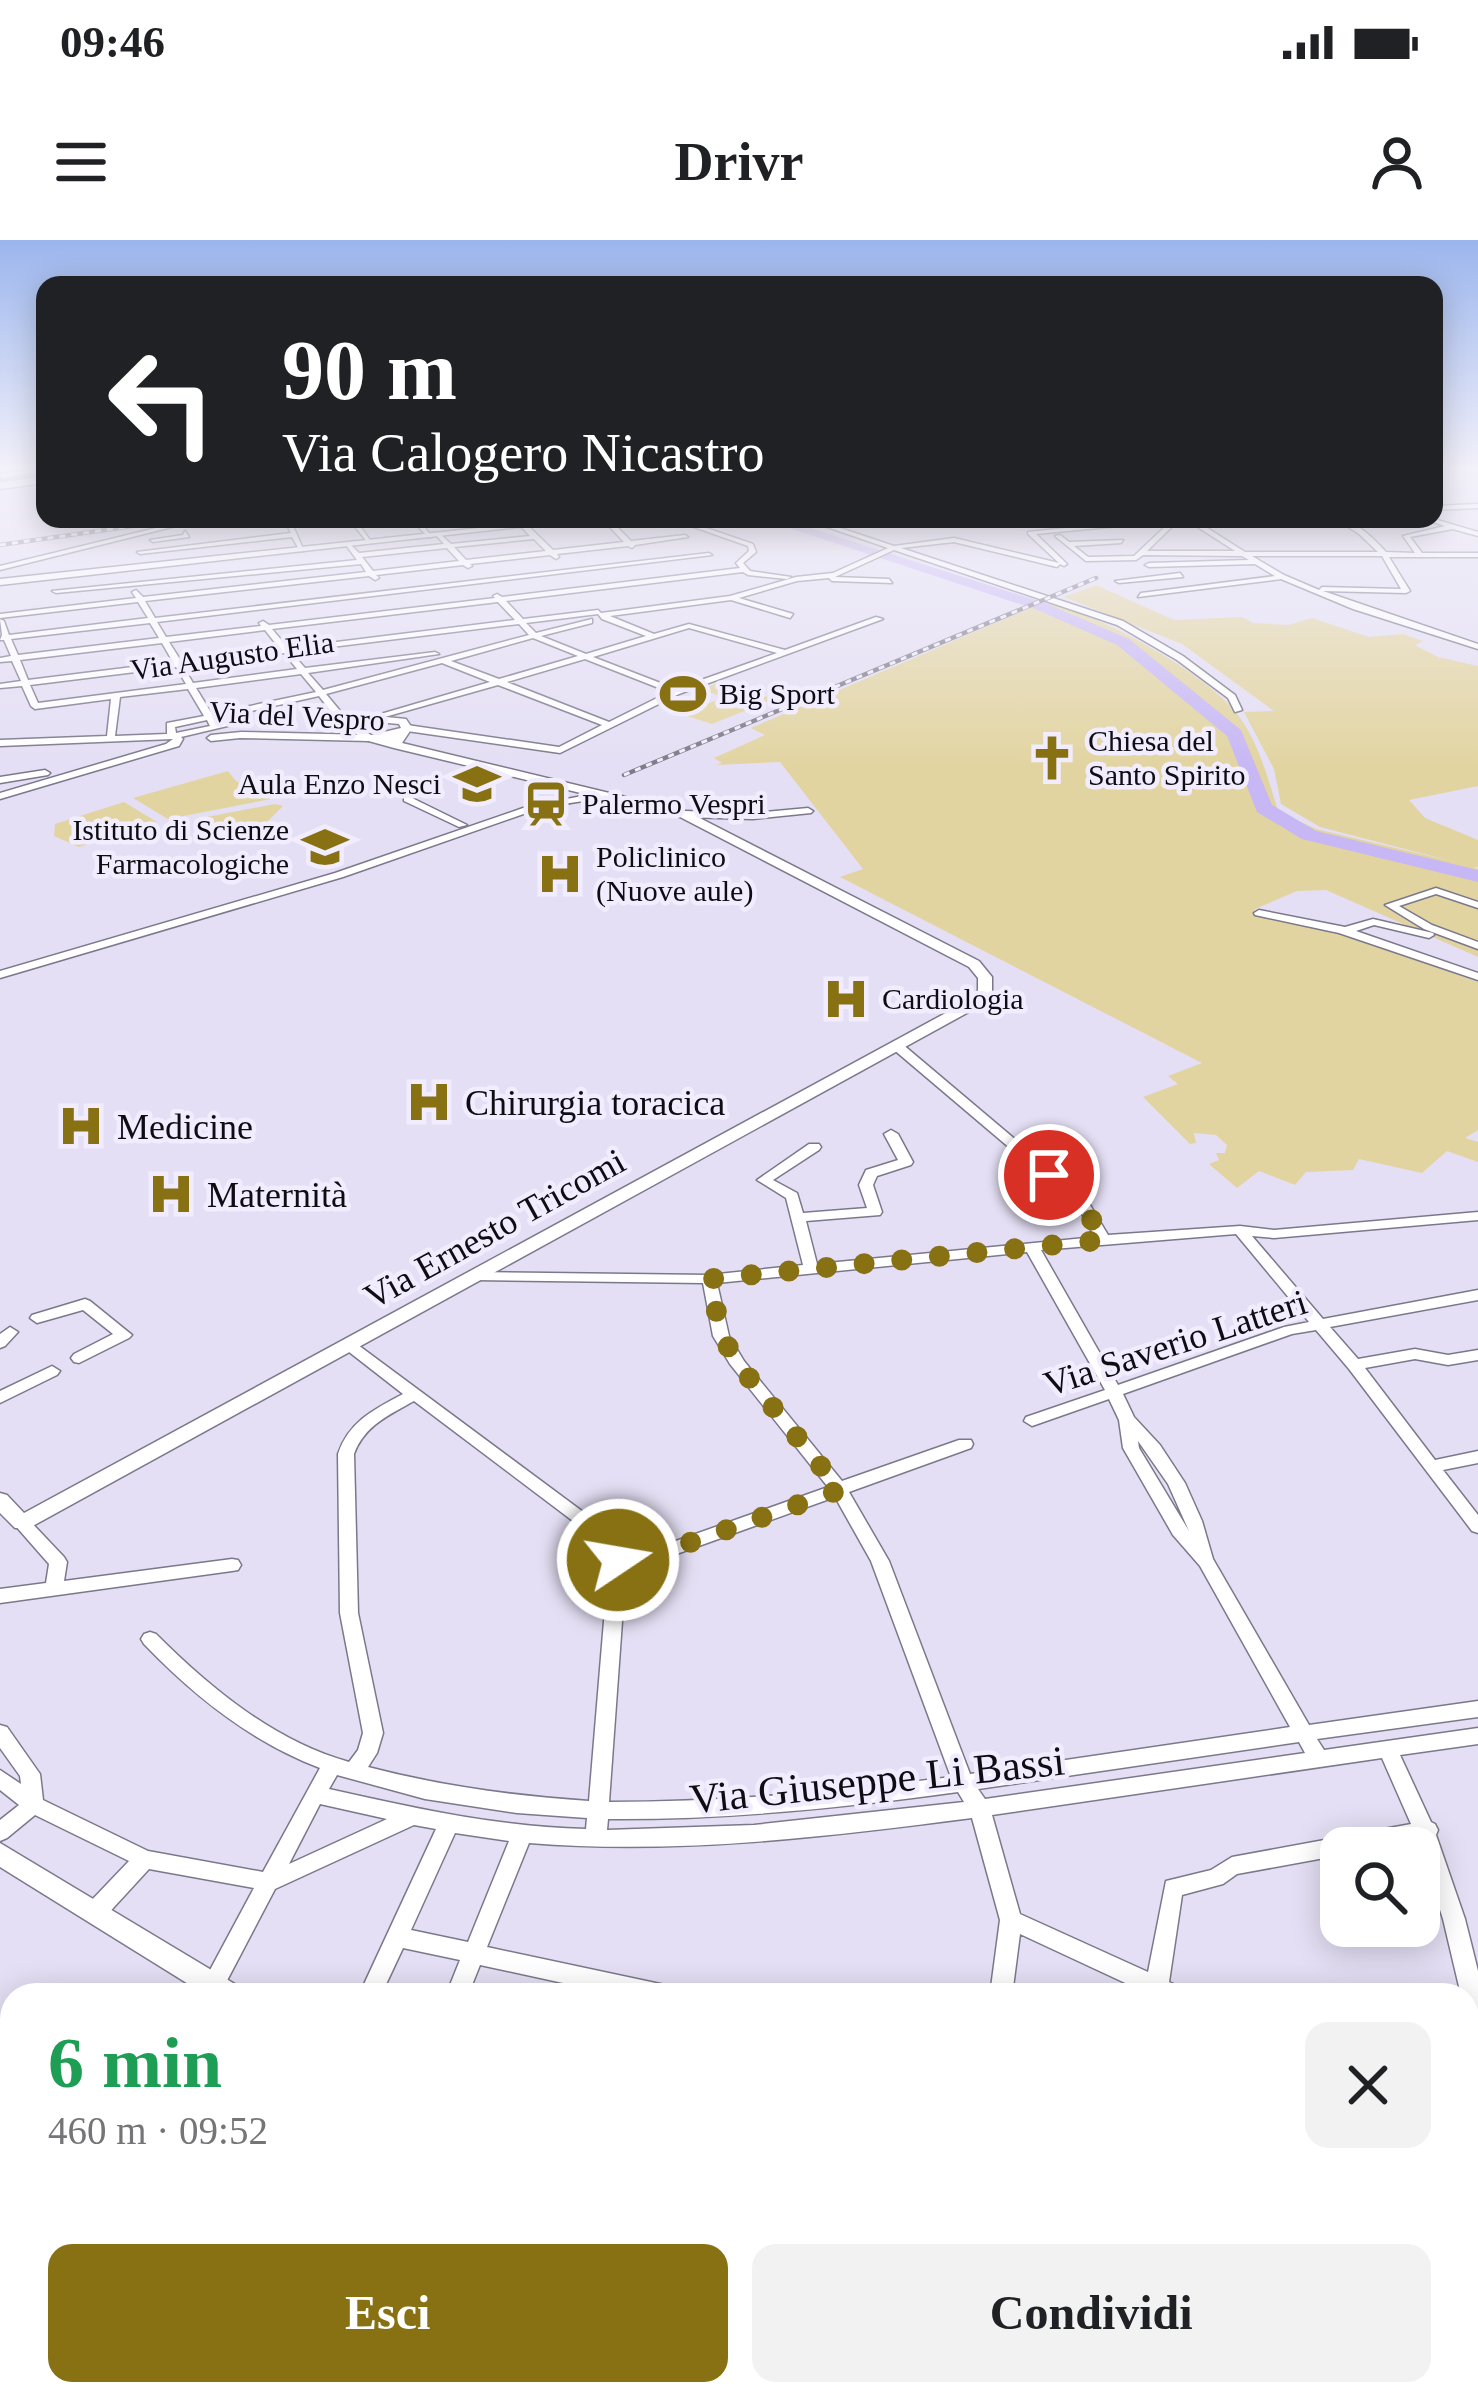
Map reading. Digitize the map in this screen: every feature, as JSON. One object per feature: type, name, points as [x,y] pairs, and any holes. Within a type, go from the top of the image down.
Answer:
[{"type":"street","points":[[0,582],[131,568]]},
{"type":"street","points":[[218,568],[343,720],[354,726]]},
{"type":"street","points":[[56,591],[280,568]]},
{"type":"street","points":[[366,568],[439,657],[498,686],[606,727]]},
{"type":"street","points":[[28,682],[4,638],[0,619],[422,568]]},
{"type":"street","points":[[470,568],[534,636],[676,692]]},
{"type":"street","points":[[564,568],[601,614],[659,639],[688,626],[785,653]]},
{"type":"street","points":[[4,638],[593,568]]},
{"type":"street","points":[[652,568],[686,604]]},
{"type":"street","points":[[817,578],[842,568]]},
{"type":"street","points":[[952,568],[1138,631],[1232,697],[1238,710]]},
{"type":"street","points":[[1154,568],[1202,595]]},
{"type":"street","points":[[1265,568],[1307,588],[1478,646]]},
{"type":"street","points":[[1307,588],[1403,592],[1393,568]]},
{"type":"street","points":[[121,569],[214,723]]},
{"type":"street","points":[[0,660],[742,570],[796,579],[889,581]]},
{"type":"street","points":[[1119,581],[1180,574]]},
{"type":"street","points":[[51,577],[61,609]]},
{"type":"street","points":[[1141,595],[1281,577]]},
{"type":"street","points":[[0,686],[731,598],[796,579]]},
{"type":"street","points":[[731,598],[790,616]]},
{"type":"street","points":[[170,741],[170,725],[214,723],[601,614]]},
{"type":"street","points":[[370,719],[402,732],[560,750],[676,692],[879,619]]},
{"type":"street","points":[[402,732],[404,716],[589,658],[700,630]]},
{"type":"street","name":"Via Augusto Elia","points":[[28,682],[35,706],[439,657]]},
{"type":"street","points":[[107,673],[118,696],[111,735]]},
{"type":"street","points":[[354,726],[498,686]]},
{"type":"street","name":"Via del Vespro","points":[[0,743],[170,741],[214,723],[241,735],[369,738],[402,732],[545,779],[684,814],[974,964],[986,981]]},
{"type":"street","points":[[354,726],[355,734],[369,738]]},
{"type":"street","points":[[0,796],[170,741],[241,735]]},
{"type":"street","points":[[43,742],[54,775]]},
{"type":"street","points":[[0,780],[54,775]]},
{"type":"street","points":[[545,779],[567,797]]},
{"type":"street","points":[[0,975],[386,861],[586,789]]},
{"type":"street","points":[[567,797],[630,800]]},
{"type":"street","points":[[407,799],[462,825]]},
{"type":"street","points":[[684,814],[753,816],[808,811]]},
{"type":"street","points":[[1478,905],[1436,891],[1390,905],[1478,949]]},
{"type":"street","points":[[1258,913],[1345,931],[1478,977]]},
{"type":"street","points":[[1345,931],[1381,923],[1478,949]]},
{"type":"street","name":"Via Ernesto Tricomi","points":[[22,1523],[897,1046],[977,1001],[986,981]]},
{"type":"street","points":[[897,1046],[1082,1204],[1104,1240]]},
{"type":"street","points":[[800,1217],[875,1212],[866,1185],[871,1173],[906,1162],[892,1134]]},
{"type":"street","points":[[811,1268],[792,1196],[764,1180],[814,1148]]},
{"type":"street","points":[[476,1276],[709,1279],[1104,1240],[1240,1230],[1274,1234],[1478,1216]]},
{"type":"street","points":[[1240,1230],[1354,1365],[1478,1527]]},
{"type":"street","points":[[1033,1249],[1114,1392],[1127,1420],[1131,1448],[1179,1531],[1206,1561],[1318,1760]]},
{"type":"street","points":[[709,1279],[722,1336],[738,1364],[840,1490],[880,1561],[963,1783],[980,1809],[1011,1920],[1003,1983]]},
{"type":"street","name":"Via Saverio Latteri","points":[[1032,1421],[1319,1323],[1478,1295]]},
{"type":"street","points":[[37,1318],[86,1304],[124,1336],[79,1358]]},
{"type":"street","points":[[350,1345],[619,1547],[596,1837]]},
{"type":"street","points":[[1354,1365],[1415,1354],[1448,1360],[1478,1355]]},
{"type":"street","points":[[0,1398],[52,1371]]},
{"type":"street","points":[[224,1983],[315,1794],[367,1754],[373,1733],[349,1612],[346,1454],[350,1438],[364,1424],[415,1394]]},
{"type":"street","points":[[618,1560],[640,1560],[965,1444]]},
{"type":"street","points":[[1432,1466],[1478,1457]]},
{"type":"street","points":[[0,1500],[58,1562],[54,1589]]},
{"type":"street","points":[[0,1596],[232,1565]]},
{"type":"street","name":"Via Giuseppe Li Bassi","points":[[150,1639],[182,1672],[247,1721],[343,1768],[486,1799],[598,1809],[831,1801],[1478,1709]]},
{"type":"street","points":[[0,1732],[30,1774],[33,1805]]},
{"type":"street","name":"Via Giuseppe Li Bassi","points":[[315,1794],[522,1835],[779,1832],[980,1809],[1478,1736]]},
{"type":"street","points":[[1387,1749],[1426,1827]]},
{"type":"street","points":[[0,1778],[33,1805],[146,1858],[269,1882],[413,1816]]},
{"type":"street","points":[[0,1832],[33,1805]]},
{"type":"street","points":[[376,1983],[448,1824]]},
{"type":"street","points":[[462,1983],[522,1835]]},
{"type":"street","points":[[1167,1983],[1173,1888],[1216,1878],[1232,1866],[1320,1850]]},
{"type":"street","points":[[0,1854],[210,1983]]},
{"type":"street","points":[[96,1911],[146,1858]]},
{"type":"street","points":[[1440,1871],[1470,1983]]},
{"type":"street","points":[[1011,1920],[1149,1983]]},
{"type":"street","points":[[398,1937],[609,1983]]},
{"type":"shaded area","points":[[1096,585],[1174,620],[1242,617],[1253,623],[1288,625],[1312,618],[1369,637],[1403,634],[1423,641],[1415,645],[1438,657],[1478,666],[1478,786],[1409,800],[1425,818],[1478,840],[1478,867],[1474,867],[1478,869],[1478,957],[1326,890],[1297,891],[1253,914],[1335,930],[1478,982],[1478,1130],[1465,1138],[1478,1142],[1478,1162],[1447,1151],[1422,1173],[1359,1159],[1353,1170],[1306,1172],[1295,1185],[1259,1171],[1237,1188],[1209,1164],[1219,1160],[1216,1153],[1225,1153],[1227,1145],[1216,1135],[1194,1133],[1196,1143],[1190,1144],[1143,1097],[1178,1084],[1168,1076],[1202,1063],[840,877],[863,869],[780,762],[716,765],[722,763],[714,758],[765,735],[751,728],[1042,603],[1116,629],[1218,694],[1249,733],[1278,811],[1316,829],[1459,863],[1320,827],[1281,804],[1274,769],[1244,712],[1274,711],[1182,644],[1064,597]]},
{"type":"shaded area","points":[[719,682],[774,699],[712,724],[681,714],[725,697],[701,690]]},
{"type":"shaded area","points":[[228,771],[236,781],[271,799],[168,819],[133,798]]},
{"type":"shaded area","points":[[124,802],[157,822],[79,847],[54,836],[55,824]]},
{"type":"shaded area","points":[[283,806],[262,827],[261,840],[243,844],[196,819]]},
{"type":"waterway","points":[[922,568],[1040,606],[1123,642],[1235,734],[1264,808],[1309,835],[1478,876]]},
{"type":"railway","points":[[624,775],[1096,578]]},
{"type":"place","name":"Big Sport","points":[[683,694]]},
{"type":"place","name":"Chiesa del Santo Spirito","points":[[1052,758]]},
{"type":"place","name":"Aula Enzo Nesci","points":[[477,784]]},
{"type":"place","name":"Palermo Vespri","points":[[546,804]]},
{"type":"place","name":"Istituto di Scienze Farmacologiche","points":[[325,847]]},
{"type":"place","name":"Policlinico (Nuove aule)","points":[[560,874]]},
{"type":"place","name":"Cardiologia","points":[[846,999]]},
{"type":"place","name":"Chirurgia toracica","points":[[429,1102]]},
{"type":"place","name":"Medicine","points":[[81,1126]]},
{"type":"place","name":"Maternità","points":[[171,1194]]},
{"type":"route","points":[[618,1560],[640,1560],[840,1490],[738,1364],[722,1336],[709,1279],[1104,1240],[1082,1204],[1049,1175]]}]
